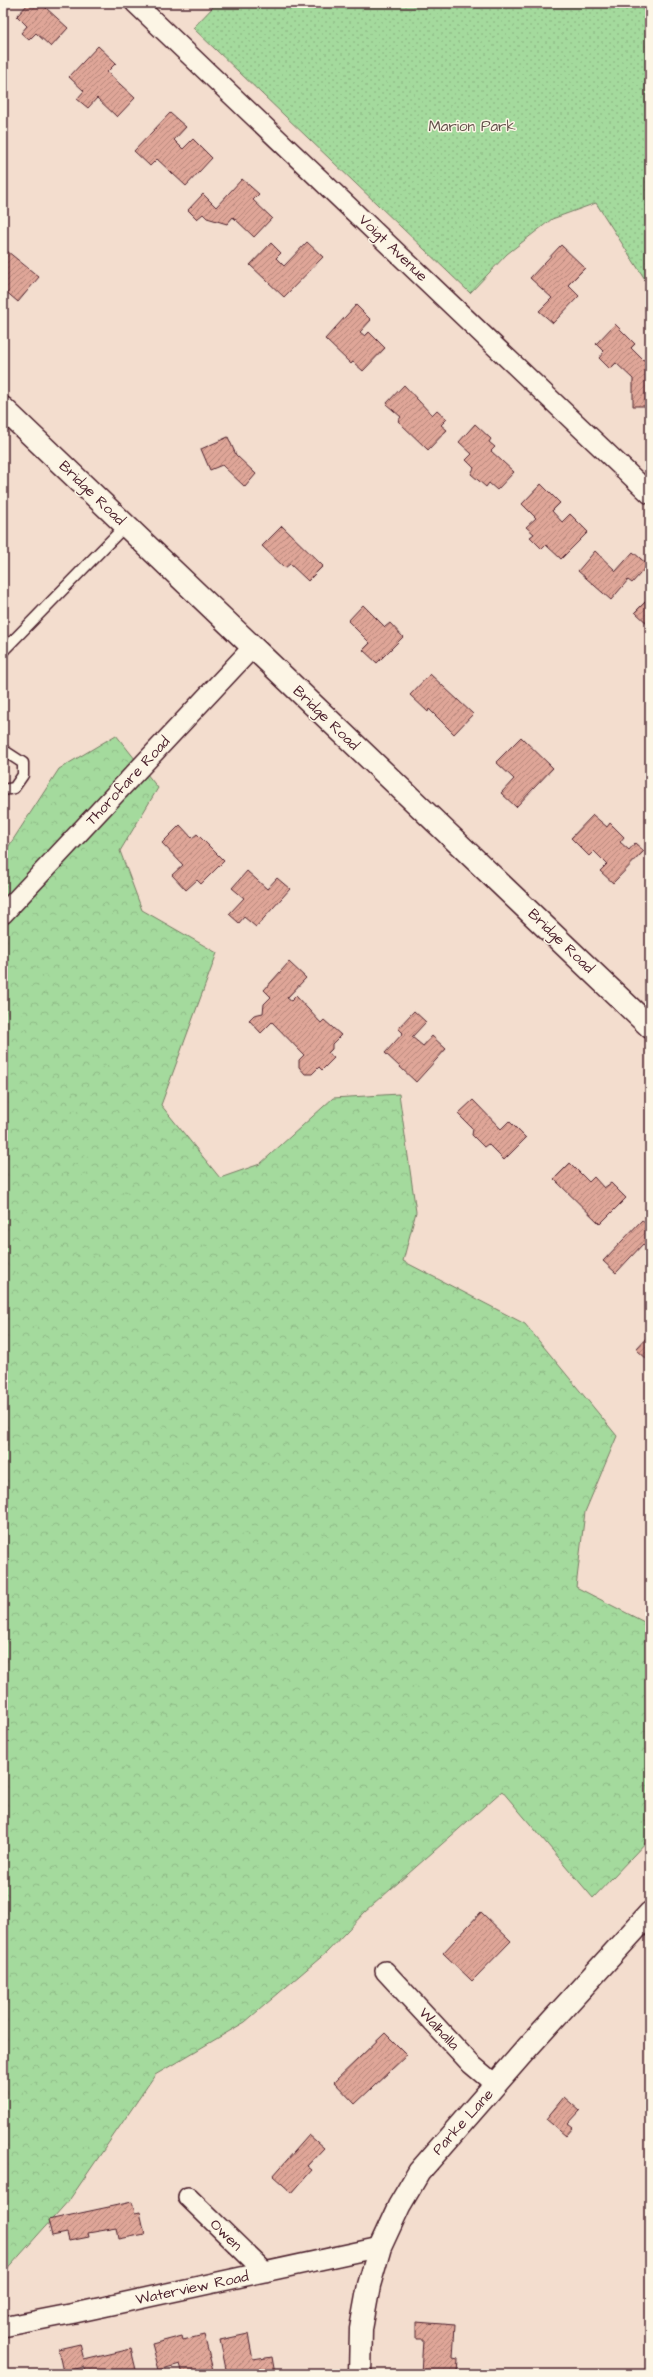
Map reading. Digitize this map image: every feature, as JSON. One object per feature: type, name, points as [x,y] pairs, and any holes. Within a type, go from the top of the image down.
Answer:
[{"type":"main road","name":"Bridge Road","points":[[3,408],[650,1027]]},
{"type":"main road","name":"Parke Lane","points":[[360,2374],[361,2329],[369,2285],[380,2247],[399,2206],[419,2172],[650,1913]]},
{"type":"street","name":"Voigt Avenue","points":[[135,3],[650,494]]},
{"type":"street","name":"Thorofare Road","points":[[3,914],[252,647]]},
{"type":"street","name":"Walhalla","points":[[385,1971],[471,2064],[496,2085]]},
{"type":"street","name":"Owen","points":[[188,2197],[265,2272]]},
{"type":"street","name":"Waterview Road","points":[[3,2327],[380,2247]]},
{"type":"lane","points":[[3,651],[126,525]]},
{"type":"lane","points":[[3,750],[23,763],[23,775],[14,788],[3,790]]},
{"type":"green space","name":"Marion Park","points":[[217,3],[650,3],[650,287],[596,203],[552,219],[507,254],[470,293],[193,28]]},
{"type":"green space","points":[[116,735],[158,788],[120,851],[142,910],[217,953],[161,1105],[220,1178],[260,1164],[333,1098],[399,1094],[416,1212],[403,1261],[525,1324],[617,1436],[585,1512],[576,1587],[650,1625],[650,1838],[593,1898],[502,1791],[365,1912],[327,1952],[245,2022],[155,2075],[70,2199],[3,2274],[3,855],[59,769]]},
{"type":"building","points":[[29,3],[51,3],[46,8],[68,28],[51,47],[36,33],[29,40],[21,33],[27,26],[17,16]]},
{"type":"building","points":[[98,46],[116,63],[107,72],[135,98],[117,117],[97,98],[88,108],[77,99],[84,91],[69,77]]},
{"type":"building","points":[[170,113],[186,127],[174,140],[183,149],[193,139],[212,158],[186,186],[157,159],[150,166],[134,151]]},
{"type":"building","points":[[242,179],[259,194],[253,200],[272,218],[254,237],[233,217],[227,224],[207,218],[203,214],[197,219],[188,210],[203,194],[216,207]]},
{"type":"building","points":[[307,242],[323,257],[284,297],[250,265],[271,243],[281,253],[276,258],[284,266]]},
{"type":"building","points":[[561,245],[585,268],[568,285],[579,296],[553,323],[539,311],[552,298],[530,278]]},
{"type":"building","points":[[7,251],[39,277],[18,302],[3,289],[3,256]]},
{"type":"building","points":[[356,305],[371,320],[360,332],[365,336],[369,332],[385,348],[363,371],[353,362],[351,364],[325,339]]},
{"type":"building","points":[[615,324],[635,344],[631,348],[643,360],[650,357],[650,406],[633,406],[633,379],[616,363],[610,369],[599,358],[604,352],[596,344]]},
{"type":"building","points":[[404,385],[432,415],[437,410],[447,419],[441,425],[447,430],[428,450],[398,421],[401,417],[386,404]]},
{"type":"building","points":[[475,424],[491,439],[489,442],[495,447],[491,451],[514,472],[497,490],[489,483],[486,487],[471,474],[474,468],[466,460],[472,454],[459,442]]},
{"type":"building","points":[[228,437],[236,455],[256,474],[245,487],[222,465],[210,470],[201,449]]},
{"type":"building","points":[[541,484],[560,503],[552,511],[562,522],[570,514],[588,532],[561,559],[546,545],[542,549],[530,537],[534,534],[526,527],[536,518],[522,504]]},
{"type":"building","points":[[282,526],[323,566],[308,581],[290,564],[285,568],[262,546]]},
{"type":"building","points":[[595,551],[616,571],[633,552],[648,565],[632,583],[628,580],[611,600],[578,571]]},
{"type":"building","points":[[650,597],[650,626],[635,612]]},
{"type":"building","points":[[363,605],[385,627],[390,623],[403,637],[377,663],[363,650],[370,643],[348,621]]},
{"type":"building","points":[[430,674],[473,714],[454,734],[429,709],[428,712],[410,695]]},
{"type":"building","points":[[521,737],[553,768],[516,807],[501,793],[514,779],[496,762]]},
{"type":"building","points":[[593,815],[607,827],[610,823],[624,837],[620,842],[629,850],[635,843],[644,851],[613,883],[600,871],[607,864],[594,851],[589,856],[571,838]]},
{"type":"building","points":[[180,825],[192,838],[197,834],[224,861],[201,884],[197,880],[186,890],[172,875],[183,865],[162,843]]},
{"type":"building","points":[[247,871],[267,889],[277,878],[290,889],[256,927],[244,917],[239,923],[229,914],[244,898],[232,888]]},
{"type":"building","points":[[289,962],[306,978],[287,998],[291,1001],[296,996],[321,1023],[324,1020],[341,1035],[332,1044],[332,1049],[328,1053],[334,1058],[322,1070],[319,1067],[312,1074],[305,1074],[299,1067],[299,1060],[304,1055],[272,1022],[261,1033],[249,1020],[254,1015],[263,1013],[264,1004],[271,997],[264,990]]},
{"type":"building","points":[[414,1011],[426,1022],[412,1037],[423,1046],[432,1036],[446,1049],[416,1082],[385,1053],[403,1033],[398,1028]]},
{"type":"building","points":[[473,1100],[501,1129],[509,1121],[526,1138],[504,1160],[488,1144],[484,1147],[472,1135],[473,1129],[458,1114]]},
{"type":"building","points":[[570,1163],[589,1182],[594,1177],[604,1188],[611,1183],[626,1198],[600,1224],[554,1179]]},
{"type":"building","points":[[642,1220],[650,1226],[650,1251],[643,1244],[616,1273],[603,1261]]},
{"type":"building","points":[[650,1334],[650,1362],[636,1349]]},
{"type":"building","points":[[481,1912],[511,1941],[472,1981],[443,1953]]},
{"type":"building","points":[[385,2033],[407,2055],[355,2104],[334,2082]]},
{"type":"building","points":[[564,2097],[580,2111],[568,2124],[573,2128],[566,2136],[546,2119]]},
{"type":"building","points":[[309,2135],[324,2148],[307,2166],[312,2170],[292,2193],[273,2176]]},
{"type":"building","points":[[132,2202],[135,2213],[140,2212],[145,2234],[119,2239],[117,2228],[88,2233],[89,2237],[69,2241],[67,2233],[52,2236],[48,2220]]},
{"type":"building","points":[[416,2322],[455,2325],[453,2358],[458,2359],[457,2374],[421,2374],[423,2339],[416,2339]]},
{"type":"building","points":[[248,2334],[253,2360],[272,2357],[275,2374],[227,2374],[220,2340]]},
{"type":"building","points":[[204,2335],[214,2374],[183,2374],[180,2364],[159,2370],[152,2344],[182,2336],[183,2340]]},
{"type":"building","points":[[80,2344],[84,2360],[131,2349],[137,2374],[85,2374],[84,2367],[63,2372],[58,2349]]}]
